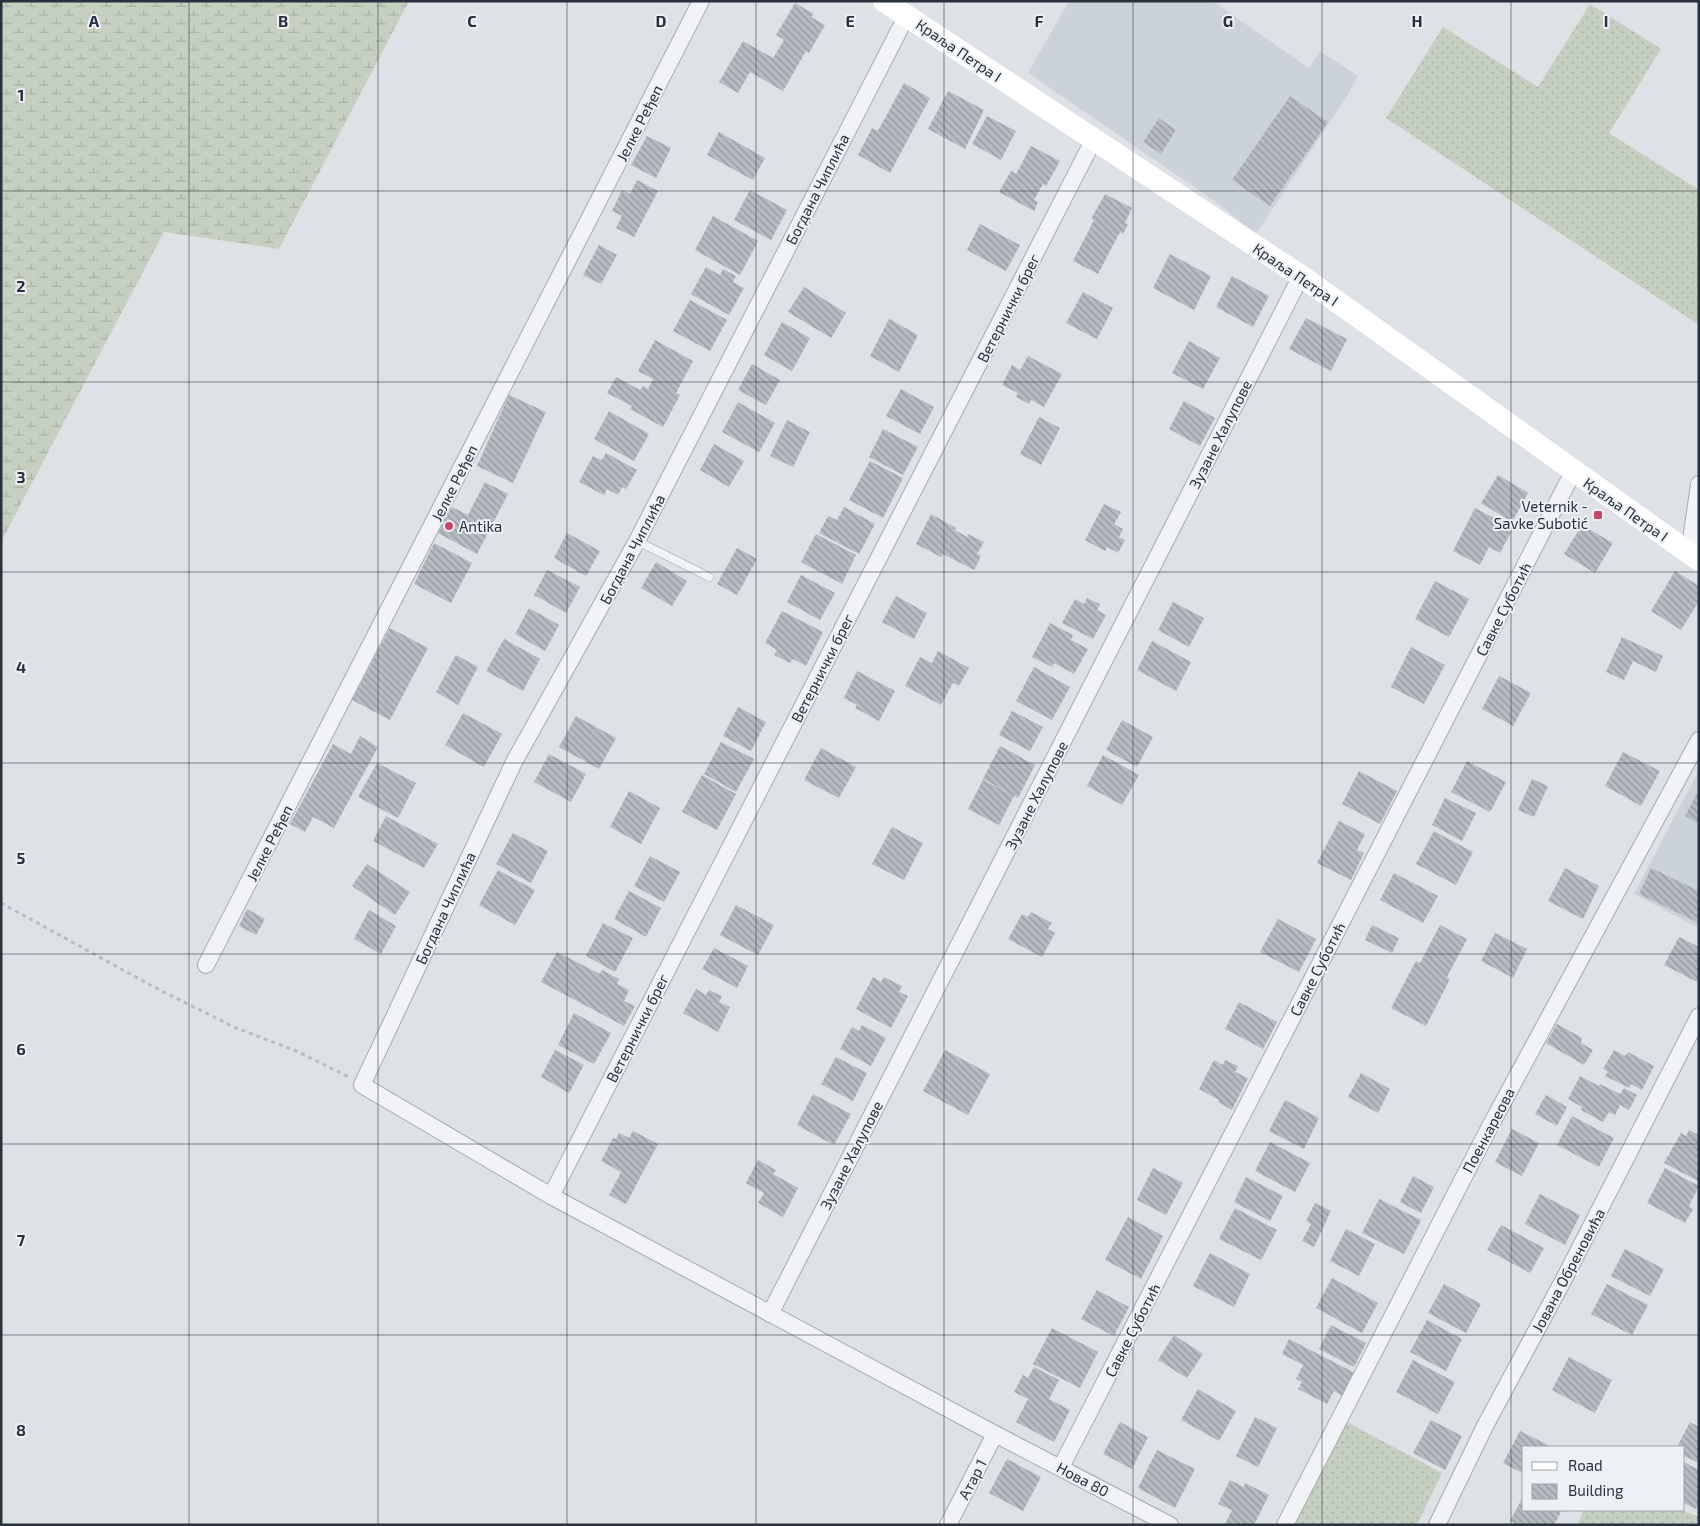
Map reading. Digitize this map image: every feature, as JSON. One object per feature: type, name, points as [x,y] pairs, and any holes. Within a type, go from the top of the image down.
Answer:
[{"type":"street","name":"Јелке Ређеп","points":[[206,965],[701,1]]},
{"type":"street","name":"Краља Петра I","points":[[884,1],[1301,276],[1694,557]]},
{"type":"street","name":"Богдана Чиплића","points":[[362,1085],[514,762],[637,541],[907,15]]},
{"type":"street","name":"Ветернички брег","points":[[551,1196],[1094,139]]},
{"type":"street","name":"Зузане Халупове","points":[[770,1314],[1301,276]]},
{"type":"street","name":"Савке Суботић","points":[[1062,1467],[1573,472]]},
{"type":"street","points":[[1694,557],[1699,484]]},
{"type":"street","name":"Поенкареова","points":[[1285,1525],[1488,1130],[1699,740]]},
{"type":"street","name":"Јована Обреновића","points":[[1437,1525],[1485,1426],[1565,1277],[1699,1016]]},
{"type":"street","name":"Нова 80","points":[[362,1085],[551,1196],[995,1434],[1062,1467],[1170,1525]]},
{"type":"street","name":"Атар 1","points":[[948,1525],[995,1434]]},
{"type":"lane","points":[[637,541],[709,577]]},
{"type":"path","points":[[1,903],[154,987],[236,1028],[294,1050],[362,1085]]},
{"type":"shaded area","points":[[1069,1],[1212,1],[1309,68],[1320,51],[1358,76],[1349,93],[1256,234],[1216,202],[1028,73]]},
{"type":"shaded area","points":[[1699,770],[1699,928],[1634,894]]},
{"type":"green space","points":[[1,1],[409,1],[279,249],[164,232],[1,542]]},
{"type":"green space","points":[[1590,4],[1661,49],[1609,133],[1699,190],[1699,325],[1386,118],[1443,27],[1538,87]]},
{"type":"green space","points":[[1347,1422],[1442,1473],[1417,1525],[1295,1525]]},
{"type":"green space","points":[[1584,1511],[1684,1511],[1699,1517],[1699,1523],[1577,1525]]},
{"type":"building","points":[[795,3],[814,14],[811,17],[825,25],[809,53],[806,51],[783,91],[750,72],[738,93],[719,82],[743,41],[773,58],[784,40],[776,35]]},
{"type":"building","points":[[904,83],[930,98],[890,173],[858,155],[872,128],[878,131]]},
{"type":"building","points":[[948,91],[984,110],[965,149],[928,129]]},
{"type":"building","points":[[1290,96],[1328,122],[1270,206],[1232,180]]},
{"type":"building","points":[[987,116],[1016,131],[1001,160],[972,144]]},
{"type":"building","points":[[1159,118],[1176,130],[1161,154],[1143,142]]},
{"type":"building","points":[[719,132],[765,158],[753,180],[707,155]]},
{"type":"building","points":[[647,136],[671,148],[656,178],[631,165]]},
{"type":"building","points":[[1031,146],[1060,161],[1046,186],[1043,184],[1034,200],[1038,202],[1034,211],[999,192],[1011,171],[1016,174]]},
{"type":"building","points":[[637,180],[658,191],[634,237],[616,228],[622,216],[612,211],[622,190],[630,194]]},
{"type":"building","points":[[750,190],[787,210],[771,240],[734,220]]},
{"type":"building","points":[[1105,194],[1132,208],[1125,223],[1128,224],[1123,234],[1120,232],[1098,274],[1073,261],[1094,220],[1091,219]]},
{"type":"building","points":[[713,216],[758,241],[740,275],[695,250]]},
{"type":"building","points":[[980,224],[1020,245],[1006,271],[967,250]]},
{"type":"building","points":[[599,245],[617,255],[601,284],[583,275]]},
{"type":"building","points":[[1170,254],[1211,276],[1194,310],[1153,288]]},
{"type":"building","points":[[706,267],[720,275],[723,269],[736,276],[733,282],[744,288],[729,315],[691,294]]},
{"type":"building","points":[[1232,276],[1269,296],[1253,327],[1216,307]]},
{"type":"building","points":[[804,287],[846,313],[831,338],[788,312]]},
{"type":"building","points":[[1083,292],[1113,308],[1097,339],[1066,323]]},
{"type":"building","points":[[690,300],[727,320],[710,351],[673,331]]},
{"type":"building","points":[[1306,318],[1347,339],[1331,371],[1289,349]]},
{"type":"building","points":[[889,319],[918,335],[899,372],[870,356]]},
{"type":"building","points":[[782,322],[810,338],[792,371],[764,355]]},
{"type":"building","points":[[655,340],[693,361],[676,393],[680,395],[663,427],[630,409],[632,406],[607,393],[616,377],[640,390],[643,386],[648,389],[653,379],[638,371]]},
{"type":"building","points":[[1189,341],[1220,358],[1203,389],[1172,373]]},
{"type":"building","points":[[1028,356],[1062,374],[1044,407],[1031,400],[1029,404],[1016,397],[1018,393],[1002,385],[1012,365],[1020,370]]},
{"type":"building","points":[[752,364],[780,380],[766,405],[738,390]]},
{"type":"building","points":[[901,389],[934,407],[920,434],[886,416]]},
{"type":"building","points":[[509,395],[546,412],[513,483],[477,466]]},
{"type":"building","points":[[1184,401],[1215,418],[1200,446],[1169,429]]},
{"type":"building","points":[[738,402],[775,423],[759,452],[722,432]]},
{"type":"building","points":[[609,411],[649,434],[634,461],[594,439]]},
{"type":"building","points":[[1039,417],[1060,428],[1041,465],[1020,454]]},
{"type":"building","points":[[787,420],[810,432],[793,467],[770,456]]},
{"type":"building","points":[[883,429],[918,447],[903,475],[869,457]]},
{"type":"building","points":[[714,444],[744,461],[729,487],[700,470]]},
{"type":"building","points":[[606,453],[637,470],[626,489],[622,487],[618,495],[607,489],[604,495],[579,482],[593,456],[602,460]]},
{"type":"building","points":[[870,461],[903,478],[883,518],[849,500]]},
{"type":"building","points":[[1498,475],[1528,493],[1512,522],[1481,503]]},
{"type":"building","points":[[485,482],[508,494],[477,554],[438,533],[452,507],[468,515]]},
{"type":"building","points":[[1104,504],[1121,512],[1114,524],[1123,529],[1119,537],[1125,540],[1118,553],[1107,547],[1105,551],[1085,540]]},
{"type":"building","points":[[844,507],[875,524],[859,554],[819,533],[828,516],[837,520]]},
{"type":"building","points":[[1475,508],[1513,528],[1500,553],[1489,547],[1480,565],[1453,551]]},
{"type":"building","points":[[931,514],[956,528],[955,530],[967,537],[968,534],[984,542],[977,554],[981,556],[974,570],[943,554],[941,557],[916,544]]},
{"type":"building","points":[[1582,525],[1613,543],[1595,573],[1564,554]]},
{"type":"building","points":[[567,533],[600,551],[586,576],[554,558]]},
{"type":"building","points":[[816,534],[856,555],[842,584],[801,562]]},
{"type":"building","points":[[434,543],[472,563],[451,603],[414,584]]},
{"type":"building","points":[[737,548],[757,559],[737,595],[717,584]]},
{"type":"building","points":[[656,562],[687,581],[672,606],[641,588]]},
{"type":"building","points":[[547,570],[580,587],[566,613],[534,595]]},
{"type":"building","points":[[1675,571],[1699,586],[1699,601],[1681,630],[1651,611]]},
{"type":"building","points":[[801,575],[835,593],[820,620],[787,602]]},
{"type":"building","points":[[1435,581],[1469,599],[1449,637],[1415,619]]},
{"type":"building","points":[[896,596],[927,613],[914,639],[882,622]]},
{"type":"building","points":[[1087,598],[1100,604],[1097,610],[1106,615],[1093,639],[1062,623],[1075,599],[1084,604]]},
{"type":"building","points":[[1173,602],[1204,618],[1189,647],[1158,630]]},
{"type":"building","points":[[529,608],[559,625],[545,651],[515,634]]},
{"type":"building","points":[[782,611],[823,632],[806,666],[793,659],[790,663],[774,655],[777,650],[765,643]]},
{"type":"building","points":[[1050,623],[1073,635],[1071,640],[1088,649],[1074,674],[1054,663],[1052,667],[1032,657]]},
{"type":"building","points":[[390,628],[428,648],[390,720],[352,700]]},
{"type":"building","points":[[1622,637],[1663,656],[1656,672],[1633,661],[1624,680],[1606,672]]},
{"type":"building","points":[[504,639],[540,659],[523,691],[486,671]]},
{"type":"building","points":[[1152,641],[1191,662],[1176,691],[1137,670]]},
{"type":"building","points":[[1411,647],[1445,665],[1424,704],[1391,687]]},
{"type":"building","points":[[938,651],[969,668],[959,686],[953,683],[941,705],[905,686],[920,657],[932,663]]},
{"type":"building","points":[[456,655],[478,667],[458,705],[436,692]]},
{"type":"building","points":[[1034,667],[1070,687],[1052,720],[1016,701]]},
{"type":"building","points":[[857,671],[895,691],[879,721],[855,708],[857,705],[844,698]]},
{"type":"building","points":[[1499,676],[1531,693],[1513,726],[1482,709]]},
{"type":"building","points":[[738,707],[766,722],[751,751],[723,736]]},
{"type":"building","points":[[1012,711],[1043,727],[1030,751],[999,735]]},
{"type":"building","points":[[463,713],[502,734],[484,767],[445,745]]},
{"type":"building","points":[[576,716],[616,738],[599,769],[559,747]]},
{"type":"building","points":[[1122,720],[1153,737],[1137,767],[1106,750]]},
{"type":"building","points":[[360,736],[378,747],[334,828],[313,817],[305,832],[290,824],[333,744],[351,754]]},
{"type":"building","points":[[721,742],[754,759],[736,792],[704,774]]},
{"type":"building","points":[[1000,746],[1035,765],[1018,798],[983,779]]},
{"type":"building","points":[[821,748],[856,767],[839,798],[804,780]]},
{"type":"building","points":[[1623,752],[1660,771],[1641,806],[1605,786]]},
{"type":"building","points":[[549,754],[586,774],[571,802],[534,782]]},
{"type":"building","points":[[1103,755],[1139,775],[1122,805],[1087,786]]},
{"type":"building","points":[[1467,761],[1506,782],[1490,812],[1451,792]]},
{"type":"building","points":[[377,763],[416,783],[398,818],[358,797]]},
{"type":"building","points":[[1359,771],[1397,791],[1380,824],[1342,804]]},
{"type":"building","points":[[702,775],[736,794],[717,830],[682,812]]},
{"type":"building","points":[[1532,779],[1548,786],[1534,817],[1518,810]]},
{"type":"building","points":[[983,780],[1014,796],[999,825],[968,809]]},
{"type":"building","points":[[629,791],[660,808],[641,844],[610,827]]},
{"type":"building","points":[[1697,793],[1699,794],[1699,824],[1685,816]]},
{"type":"building","points":[[1445,798],[1476,813],[1462,841],[1432,825]]},
{"type":"building","points":[[386,816],[438,844],[424,868],[373,841]]},
{"type":"building","points":[[1339,821],[1365,834],[1357,850],[1364,853],[1351,880],[1317,863]]},
{"type":"building","points":[[892,827],[923,843],[904,880],[872,864]]},
{"type":"building","points":[[1434,831],[1473,852],[1456,885],[1416,864]]},
{"type":"building","points":[[513,833],[548,851],[531,883],[496,864]]},
{"type":"building","points":[[650,856],[680,872],[664,902],[634,886]]},
{"type":"building","points":[[367,864],[410,892],[395,915],[352,886]]},
{"type":"building","points":[[1565,868],[1599,886],[1583,919],[1548,901]]},
{"type":"building","points":[[1651,868],[1699,891],[1699,923],[1639,894]]},
{"type":"building","points":[[498,870],[535,890],[515,925],[479,905]]},
{"type":"building","points":[[1394,873],[1438,896],[1423,923],[1380,900]]},
{"type":"building","points":[[629,891],[661,908],[646,937],[614,919]]},
{"type":"building","points":[[736,905],[774,925],[758,955],[720,935]]},
{"type":"building","points":[[247,909],[265,919],[256,935],[239,926]]},
{"type":"building","points":[[369,910],[396,926],[381,954],[354,939]]},
{"type":"building","points":[[1031,912],[1052,923],[1048,929],[1055,933],[1042,957],[1008,939],[1022,914],[1028,917]]},
{"type":"building","points":[[1278,919],[1316,939],[1299,972],[1260,952]]},
{"type":"building","points":[[603,923],[633,938],[615,972],[586,956]]},
{"type":"building","points":[[1372,925],[1399,938],[1392,953],[1365,940]]},
{"type":"building","points":[[1440,925],[1467,939],[1447,977],[1450,979],[1426,1026],[1391,1008],[1416,961],[1420,963]]},
{"type":"building","points":[[1495,933],[1527,949],[1513,978],[1481,961]]},
{"type":"building","points":[[1679,937],[1699,947],[1699,978],[1697,982],[1664,965]]},
{"type":"building","points":[[714,948],[748,966],[737,988],[702,969]]},
{"type":"building","points":[[557,952],[600,974],[602,970],[619,979],[617,984],[629,990],[624,1001],[635,1006],[624,1026],[541,982]]},
{"type":"building","points":[[873,977],[881,982],[884,977],[902,986],[899,992],[908,996],[891,1028],[856,1009]]},
{"type":"building","points":[[696,989],[706,995],[709,990],[722,996],[719,1002],[730,1007],[718,1032],[683,1013]]},
{"type":"building","points":[[1239,1002],[1277,1022],[1263,1049],[1225,1029]]},
{"type":"building","points":[[574,1013],[611,1033],[594,1064],[558,1045]]},
{"type":"building","points":[[1557,1024],[1582,1038],[1581,1043],[1593,1050],[1584,1065],[1546,1043]]},
{"type":"building","points":[[862,1025],[886,1038],[871,1066],[840,1049],[852,1027],[859,1031]]},
{"type":"building","points":[[555,1050],[584,1065],[569,1093],[541,1077]]},
{"type":"building","points":[[945,1050],[990,1074],[968,1115],[923,1091]]},
{"type":"building","points":[[1614,1050],[1625,1056],[1628,1052],[1654,1066],[1642,1090],[1631,1084],[1629,1088],[1605,1076],[1608,1072],[1603,1069]]},
{"type":"building","points":[[836,1057],[867,1073],[853,1101],[821,1084]]},
{"type":"building","points":[[1214,1060],[1223,1065],[1225,1060],[1238,1066],[1235,1072],[1248,1078],[1232,1110],[1199,1089]]},
{"type":"building","points":[[1361,1073],[1390,1089],[1378,1113],[1348,1097]]},
{"type":"building","points":[[1580,1076],[1620,1094],[1624,1088],[1637,1095],[1629,1110],[1620,1105],[1615,1115],[1609,1112],[1603,1122],[1581,1110],[1582,1107],[1568,1099]]},
{"type":"building","points":[[813,1094],[851,1114],[834,1145],[797,1125]]},
{"type":"building","points":[[1546,1095],[1567,1107],[1557,1126],[1535,1114]]},
{"type":"building","points":[[1285,1100],[1319,1118],[1304,1149],[1269,1131]]},
{"type":"building","points":[[1572,1116],[1614,1138],[1599,1167],[1557,1145]]},
{"type":"building","points":[[1512,1129],[1539,1143],[1522,1176],[1495,1162]]},
{"type":"building","points":[[1689,1130],[1699,1135],[1698,1181],[1664,1163],[1681,1133],[1686,1136]]},
{"type":"building","points":[[633,1131],[658,1144],[626,1204],[609,1195],[621,1172],[601,1161],[613,1138],[616,1139],[619,1133],[629,1138]]},
{"type":"building","points":[[1270,1142],[1310,1163],[1295,1192],[1255,1171]]},
{"type":"building","points":[[758,1160],[776,1170],[773,1174],[798,1188],[783,1217],[758,1203],[764,1193],[746,1183]]},
{"type":"building","points":[[1153,1168],[1183,1183],[1166,1215],[1137,1200]]},
{"type":"building","points":[[1665,1168],[1699,1186],[1689,1206],[1693,1209],[1685,1223],[1647,1203]]},
{"type":"building","points":[[1413,1176],[1434,1187],[1421,1213],[1400,1202]]},
{"type":"building","points":[[1246,1177],[1283,1196],[1270,1221],[1234,1202]]},
{"type":"building","points":[[1540,1194],[1580,1215],[1565,1245],[1525,1224]]},
{"type":"building","points":[[1379,1199],[1421,1220],[1404,1254],[1362,1233]]},
{"type":"building","points":[[1315,1203],[1331,1211],[1314,1247],[1302,1241],[1311,1224],[1306,1221]]},
{"type":"building","points":[[1235,1208],[1277,1230],[1261,1260],[1219,1239]]},
{"type":"building","points":[[1128,1217],[1163,1236],[1141,1279],[1105,1260]]},
{"type":"building","points":[[1501,1225],[1544,1248],[1530,1273],[1487,1250]]},
{"type":"building","points":[[1346,1229],[1375,1244],[1359,1276],[1330,1261]]},
{"type":"building","points":[[1625,1249],[1664,1269],[1650,1296],[1611,1276]]},
{"type":"building","points":[[1210,1253],[1250,1274],[1234,1307],[1193,1286]]},
{"type":"building","points":[[1332,1278],[1378,1303],[1362,1333],[1316,1308]]},
{"type":"building","points":[[1444,1284],[1481,1304],[1466,1333],[1428,1313]]},
{"type":"building","points":[[1607,1284],[1648,1305],[1632,1335],[1591,1314]]},
{"type":"building","points":[[1097,1290],[1129,1307],[1114,1336],[1081,1319]]},
{"type":"building","points":[[1427,1320],[1462,1339],[1446,1371],[1410,1352]]},
{"type":"building","points":[[1331,1325],[1366,1343],[1354,1367],[1319,1349]]},
{"type":"building","points":[[1052,1328],[1098,1352],[1080,1388],[1033,1364]]},
{"type":"building","points":[[1174,1335],[1203,1354],[1187,1378],[1158,1360]]},
{"type":"building","points":[[1289,1339],[1355,1373],[1343,1396],[1334,1391],[1327,1404],[1298,1389],[1302,1382],[1296,1379],[1303,1365],[1282,1354]]},
{"type":"building","points":[[1569,1357],[1612,1380],[1595,1413],[1552,1390]]},
{"type":"building","points":[[1413,1360],[1455,1382],[1438,1414],[1396,1392]]},
{"type":"building","points":[[1034,1367],[1059,1380],[1049,1399],[1070,1410],[1054,1442],[1016,1422],[1028,1399],[1014,1392],[1023,1375],[1028,1378]]},
{"type":"building","points":[[1198,1389],[1236,1411],[1219,1441],[1181,1420]]},
{"type":"building","points":[[1255,1417],[1277,1428],[1258,1467],[1236,1456]]},
{"type":"building","points":[[1431,1420],[1462,1436],[1445,1470],[1413,1453]]},
{"type":"building","points":[[1120,1422],[1148,1437],[1132,1469],[1103,1454]]},
{"type":"building","points":[[1690,1422],[1699,1427],[1699,1463],[1685,1456],[1685,1446],[1678,1446]]},
{"type":"building","points":[[1520,1431],[1550,1446],[1522,1446],[1522,1473],[1503,1463]]},
{"type":"building","points":[[1157,1450],[1195,1469],[1175,1508],[1138,1488]]},
{"type":"building","points":[[1007,1459],[1041,1477],[1023,1511],[989,1493]]},
{"type":"building","points":[[1685,1463],[1699,1470],[1699,1504],[1696,1509],[1685,1504]]},
{"type":"building","points":[[1230,1480],[1244,1487],[1245,1483],[1269,1495],[1254,1525],[1225,1524],[1232,1510],[1218,1504]]},
{"type":"building","points":[[1522,1499],[1522,1511],[1561,1511],[1554,1525],[1518,1525],[1510,1521]]},
{"type":"place","name":"Veternik - Savke Subotić","points":[[1598,515]]},
{"type":"place","name":"Antika","points":[[449,526]]}]
